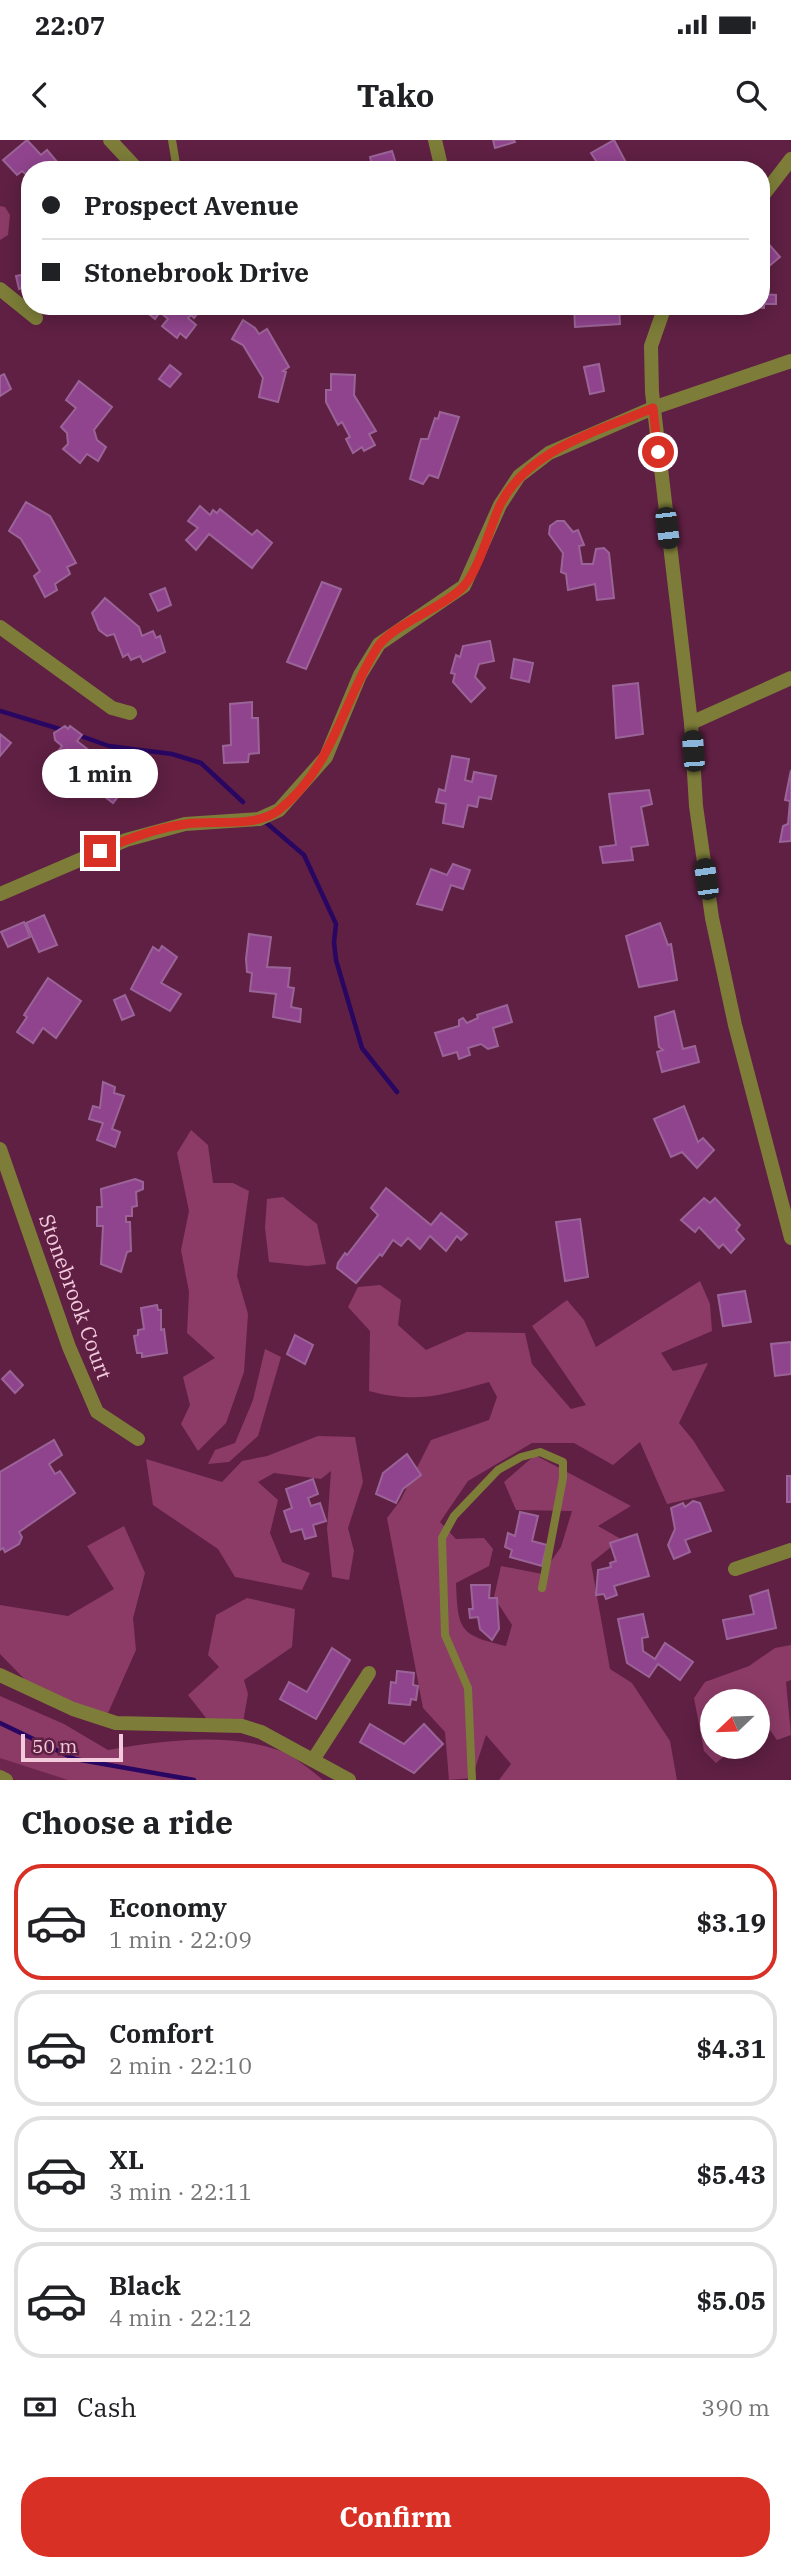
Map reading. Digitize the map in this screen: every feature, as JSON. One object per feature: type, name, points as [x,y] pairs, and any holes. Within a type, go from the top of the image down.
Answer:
[{"type":"street","points":[[110,140],[130,161]]},
{"type":"street","points":[[435,140],[440,161]]},
{"type":"street","points":[[770,186],[791,159]]},
{"type":"street","points":[[0,289],[21,306]]},
{"type":"street","points":[[32,315],[36,318]]},
{"type":"street","points":[[662,315],[651,346],[653,408],[691,723],[696,806],[712,918],[735,1025],[791,1238]]},
{"type":"street","points":[[0,894],[125,840],[185,824],[259,819],[279,810],[326,757],[360,676],[379,644],[464,586],[500,505],[519,476],[549,453],[653,408],[791,361]]},
{"type":"street","points":[[0,627],[112,708],[130,713]]},
{"type":"street","points":[[691,723],[791,678]]},
{"type":"street","name":"Stonebrook Court","points":[[0,1149],[69,1347],[97,1412],[138,1439]]},
{"type":"street","points":[[735,1569],[791,1550]]},
{"type":"street","points":[[313,1760],[369,1673]]},
{"type":"street","points":[[0,1675],[94,1717],[137,1726],[200,1723],[242,1726],[261,1732],[349,1780]]},
{"type":"street","points":[[0,1777],[6,1780]]},
{"type":"lane","points":[[172,140],[176,161]]},
{"type":"lane","points":[[472,1780],[468,1688],[445,1636],[442,1538],[454,1516],[498,1470],[521,1457],[540,1452],[563,1462],[563,1478],[542,1588]]},
{"type":"shaded area","points":[[0,206],[5,207],[10,215],[8,235],[0,240]]},
{"type":"shaded area","points":[[191,1130],[208,1145],[213,1183],[233,1183],[249,1191],[237,1276],[248,1314],[244,1372],[226,1423],[198,1451],[181,1424],[190,1405],[183,1377],[215,1358],[187,1333],[189,1292],[181,1250],[189,1211],[177,1153]]},
{"type":"shaded area","points":[[283,1197],[317,1224],[326,1264],[307,1266],[269,1262],[265,1228],[267,1199]]},
{"type":"shaded area","points":[[700,1281],[710,1304],[712,1331],[661,1353],[673,1371],[708,1363],[679,1423],[725,1491],[667,1504],[640,1442],[613,1465],[574,1443],[532,1443],[468,1481],[440,1522],[456,1539],[484,1538],[493,1549],[489,1566],[456,1583],[458,1611],[460,1621],[470,1634],[506,1646],[512,1625],[494,1597],[501,1566],[542,1574],[561,1547],[572,1511],[516,1510],[504,1482],[535,1455],[631,1506],[598,1526],[621,1539],[591,1563],[610,1669],[632,1683],[670,1741],[677,1780],[499,1780],[511,1764],[486,1735],[472,1778],[449,1780],[445,1732],[423,1708],[387,1518],[400,1501],[431,1440],[489,1420],[497,1397],[489,1382],[430,1396],[402,1397],[369,1391],[370,1331],[348,1307],[358,1287],[380,1285],[401,1300],[398,1325],[426,1350],[467,1332],[525,1333],[532,1364],[571,1409],[586,1405],[532,1326],[567,1300],[584,1320],[596,1347]]},
{"type":"shaded area","points":[[265,1349],[281,1357],[258,1436],[229,1462],[208,1464],[215,1450],[235,1443],[253,1400]]},
{"type":"shaded area","points":[[318,1436],[355,1437],[363,1482],[348,1528],[354,1551],[349,1580],[332,1577],[327,1529],[331,1471],[321,1479],[274,1473],[258,1482],[278,1500],[270,1533],[282,1562],[310,1573],[302,1590],[235,1577],[218,1549],[153,1505],[146,1459],[222,1482],[242,1461],[267,1456]]},
{"type":"shaded area","points":[[124,1526],[145,1573],[133,1618],[136,1650],[108,1713],[45,1700],[0,1654],[0,1605],[68,1616],[114,1589],[87,1546]]},
{"type":"shaded area","points":[[247,1598],[295,1609],[292,1647],[244,1680],[248,1694],[243,1722],[210,1723],[188,1695],[219,1667],[208,1655],[216,1615]]},
{"type":"shaded area","points":[[791,1645],[791,1680],[786,1682],[791,1735],[777,1740],[770,1730],[770,1689],[700,1689],[705,1682],[749,1666],[775,1648]]},
{"type":"shaded area","points":[[700,1689],[700,1730],[694,1698]]},
{"type":"shaded area","points":[[0,1696],[64,1724],[108,1750],[171,1741],[237,1741],[284,1752],[323,1780],[68,1780],[0,1758]]},
{"type":"shaded area","points":[[0,1741],[136,1780],[0,1780]]},
{"type":"building","points":[[27,140],[41,155],[47,150],[56,161],[21,161],[21,172],[17,175],[3,160]]},
{"type":"building","points":[[493,140],[514,140],[515,142],[495,148]]},
{"type":"building","points":[[614,140],[625,161],[596,161],[591,153]]},
{"type":"building","points":[[392,151],[395,161],[371,161],[370,157]]},
{"type":"building","points":[[770,246],[780,257],[770,265]]},
{"type":"building","points":[[21,275],[21,288],[19,289],[16,276]]},
{"type":"building","points":[[770,295],[776,295],[776,304],[770,304]]},
{"type":"building","points":[[163,315],[191,315],[188,318],[196,325],[186,338],[180,333],[177,338],[162,326],[168,319]]},
{"type":"building","points":[[574,315],[620,315],[620,324],[575,327]]},
{"type":"building","points":[[243,320],[259,334],[267,329],[289,367],[283,371],[286,372],[278,402],[259,397],[263,378],[243,345],[232,339]]},
{"type":"building","points":[[599,364],[604,391],[590,394],[584,367]]},
{"type":"building","points":[[170,365],[181,374],[170,387],[159,379]]},
{"type":"building","points":[[4,374],[11,389],[0,396],[0,376]]},
{"type":"building","points":[[331,374],[355,375],[354,395],[376,431],[369,434],[375,445],[364,451],[362,447],[353,453],[346,439],[350,437],[342,422],[338,425],[326,402],[326,390],[331,390]]},
{"type":"building","points":[[79,381],[112,407],[94,430],[97,440],[106,447],[98,461],[87,454],[80,463],[63,449],[68,444],[67,433],[61,427],[76,408],[66,400]]},
{"type":"building","points":[[440,412],[459,417],[438,478],[429,475],[423,484],[410,479],[421,439],[428,439],[435,418],[438,419]]},
{"type":"building","points":[[26,502],[50,516],[76,563],[67,567],[70,574],[55,584],[57,590],[45,597],[34,576],[40,571],[21,539],[9,531]]},
{"type":"building","points":[[200,506],[210,515],[213,510],[217,513],[220,509],[252,535],[257,530],[272,543],[252,568],[209,534],[196,550],[186,540],[198,528],[188,521]]},
{"type":"building","points":[[557,521],[564,521],[573,532],[578,530],[584,545],[579,546],[582,564],[593,564],[596,549],[604,548],[609,553],[614,598],[597,600],[595,584],[568,590],[566,574],[561,572],[563,553],[549,534],[550,526]]},
{"type":"building","points":[[322,582],[341,589],[306,669],[287,662]]},
{"type":"building","points":[[165,588],[171,605],[158,611],[150,594]]},
{"type":"building","points":[[105,598],[139,627],[142,636],[153,631],[156,638],[160,636],[165,652],[143,662],[140,656],[131,660],[128,654],[123,657],[114,634],[107,636],[99,630],[92,613]]},
{"type":"building","points":[[490,641],[494,661],[479,664],[475,677],[485,688],[471,702],[453,682],[455,674],[451,673],[456,655],[460,657],[463,646]]},
{"type":"building","points":[[514,659],[533,663],[529,682],[511,678]]},
{"type":"building","points":[[638,683],[643,734],[616,738],[613,686]]},
{"type":"building","points":[[252,702],[252,718],[258,718],[259,753],[249,754],[248,762],[224,763],[223,746],[231,745],[230,704]]},
{"type":"building","points":[[65,726],[68,729],[70,726],[82,735],[77,741],[107,764],[112,758],[122,766],[117,773],[127,785],[113,803],[100,793],[92,792],[90,782],[72,771],[75,767],[67,761],[63,767],[52,759],[62,746],[55,740],[54,733]]},
{"type":"building","points":[[0,734],[11,743],[0,756]]},
{"type":"building","points":[[452,756],[469,759],[465,780],[472,782],[474,772],[496,776],[491,799],[479,797],[477,807],[468,805],[463,827],[443,823],[446,804],[436,802],[439,789],[445,791]]},
{"type":"building","points":[[791,770],[791,841],[780,842],[783,826],[788,824],[790,801],[785,800]]},
{"type":"building","points":[[649,790],[652,804],[641,807],[648,845],[631,847],[633,860],[603,863],[600,847],[616,845],[609,794]]},
{"type":"building","points":[[453,864],[470,870],[463,889],[451,885],[442,910],[417,904],[431,869],[447,875]]},
{"type":"building","points":[[44,915],[57,945],[39,952],[26,923]]},
{"type":"building","points":[[24,922],[30,937],[8,947],[1,932]]},
{"type":"building","points":[[660,923],[668,945],[671,944],[677,980],[639,987],[626,936]]},
{"type":"building","points":[[249,934],[271,937],[267,967],[290,968],[288,987],[294,988],[291,1007],[301,1009],[300,1022],[273,1017],[276,994],[250,991],[252,973],[247,972],[246,959]]},
{"type":"building","points":[[162,946],[177,957],[161,983],[181,994],[170,1011],[131,989],[153,947],[159,951]]},
{"type":"building","points":[[48,978],[81,1001],[56,1038],[43,1028],[33,1043],[17,1032],[27,1017],[24,1015]]},
{"type":"building","points":[[125,995],[134,1015],[122,1020],[114,1000]]},
{"type":"building","points":[[507,1005],[512,1022],[493,1028],[498,1046],[488,1049],[481,1044],[468,1048],[470,1055],[459,1059],[457,1052],[443,1056],[435,1033],[459,1026],[459,1020],[463,1018],[467,1023],[478,1018],[477,1015]]},
{"type":"building","points":[[674,1011],[683,1049],[695,1046],[699,1062],[662,1072],[657,1052],[663,1050],[659,1047],[655,1017]]},
{"type":"building","points":[[103,1082],[115,1087],[114,1093],[124,1096],[112,1129],[120,1132],[115,1147],[97,1140],[103,1123],[89,1119],[93,1106],[100,1108]]},
{"type":"building","points":[[684,1106],[698,1142],[703,1138],[714,1150],[697,1168],[682,1152],[671,1157],[654,1119]]},
{"type":"building","points":[[135,1179],[143,1182],[143,1189],[136,1192],[137,1206],[132,1207],[132,1216],[126,1216],[126,1222],[130,1222],[131,1251],[127,1252],[121,1272],[101,1264],[103,1226],[97,1226],[97,1207],[102,1207],[101,1189]]},
{"type":"building","points":[[386,1188],[431,1225],[441,1213],[467,1234],[461,1240],[457,1236],[446,1251],[430,1236],[420,1249],[408,1238],[401,1246],[393,1240],[356,1283],[337,1268],[338,1263],[378,1215],[371,1208]]},
{"type":"building","points":[[704,1198],[710,1203],[715,1198],[740,1225],[736,1230],[744,1239],[731,1253],[723,1244],[719,1248],[699,1227],[695,1232],[681,1220]]},
{"type":"building","points":[[580,1219],[588,1277],[565,1281],[556,1222]]},
{"type":"building","points":[[745,1291],[751,1322],[723,1326],[718,1295]]},
{"type":"building","points":[[157,1305],[158,1310],[161,1310],[161,1330],[164,1329],[167,1353],[142,1357],[142,1353],[137,1353],[134,1336],[138,1335],[138,1330],[144,1329],[141,1308]]},
{"type":"building","points":[[295,1335],[313,1345],[305,1364],[287,1354]]},
{"type":"building","points":[[791,1342],[791,1374],[775,1376],[771,1344]]},
{"type":"building","points":[[10,1371],[23,1385],[15,1393],[2,1379]]},
{"type":"building","points":[[54,1440],[62,1455],[49,1464],[55,1474],[60,1471],[75,1493],[19,1532],[22,1537],[19,1544],[5,1552],[3,1548],[0,1550],[0,1472]]},
{"type":"building","points":[[407,1454],[421,1475],[403,1489],[396,1503],[376,1494],[383,1473]]},
{"type":"building","points":[[787,1476],[791,1476],[791,1502],[787,1502]]},
{"type":"building","points":[[313,1479],[318,1494],[308,1498],[311,1506],[320,1503],[326,1521],[313,1525],[316,1536],[305,1539],[302,1529],[291,1532],[284,1511],[292,1508],[286,1489]]},
{"type":"building","points":[[693,1501],[700,1503],[711,1531],[685,1540],[690,1552],[674,1559],[668,1545],[675,1529],[671,1508],[683,1503],[685,1507]]},
{"type":"building","points":[[520,1512],[538,1516],[532,1541],[547,1545],[542,1566],[510,1557],[512,1550],[505,1547],[508,1533],[515,1536]]},
{"type":"building","points":[[637,1534],[649,1576],[614,1586],[617,1595],[606,1599],[604,1594],[596,1595],[598,1570],[611,1567],[610,1563],[616,1561],[610,1543]]},
{"type":"building","points":[[471,1585],[490,1585],[489,1598],[497,1598],[499,1629],[492,1640],[480,1629],[478,1617],[470,1618],[469,1609],[473,1609]]},
{"type":"building","points":[[768,1590],[776,1628],[727,1639],[723,1620],[754,1614],[750,1596]]},
{"type":"building","points":[[643,1614],[648,1637],[642,1638],[643,1651],[655,1659],[665,1643],[693,1662],[680,1680],[658,1664],[649,1677],[627,1663],[618,1619]]},
{"type":"building","points":[[332,1648],[350,1660],[316,1719],[280,1699],[289,1682],[307,1692]]},
{"type":"building","points":[[397,1671],[414,1673],[413,1685],[418,1686],[416,1700],[411,1699],[410,1705],[389,1703],[391,1682],[396,1683]]},
{"type":"building","points":[[370,1724],[404,1744],[424,1724],[443,1744],[414,1773],[360,1742]]},
{"type":"waterway","points":[[0,711],[63,730]]},
{"type":"waterway","points":[[78,735],[109,746],[172,754],[201,763],[243,802]]},
{"type":"waterway","points":[[263,820],[304,855],[336,924],[336,960],[362,1048],[397,1092]]},
{"type":"waterway","points":[[0,1723],[75,1759],[194,1780]]},
{"type":"route","points":[[100,851],[125,840],[185,824],[259,819],[279,810],[326,757],[360,676],[379,644],[464,586],[500,505],[519,476],[549,453],[653,408],[658,452]]}]
